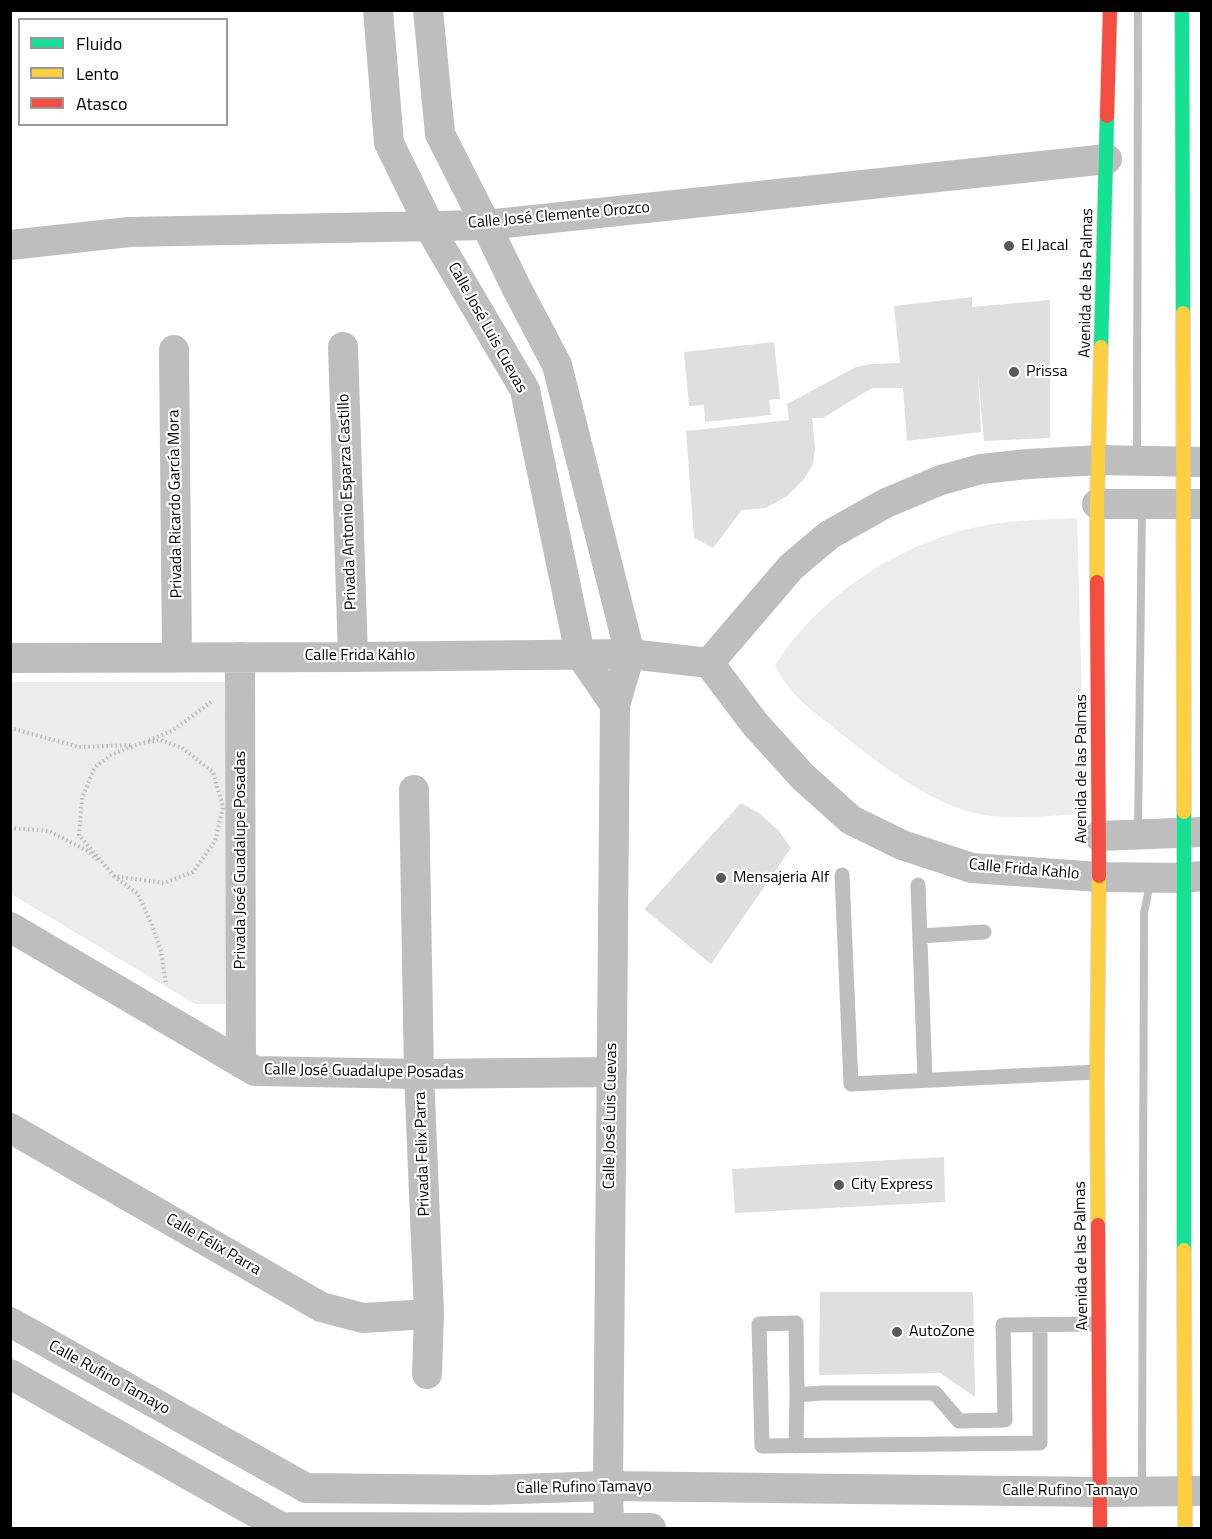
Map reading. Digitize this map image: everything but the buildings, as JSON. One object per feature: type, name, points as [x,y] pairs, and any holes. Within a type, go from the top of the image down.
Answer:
[{"type":"main road","name":"Avenida de las Palmas","points":[[1100,1528],[1097,504],[1110,10]]},
{"type":"main road","points":[[1182,10],[1183,140],[1193,462],[1192,877],[1186,1370],[1194,1492],[1185,1528]]},
{"type":"street","name":"Calle José Luis Cuevas","points":[[378,10],[389,143],[436,239],[525,390],[580,654]]},
{"type":"street","points":[[428,10],[440,134],[557,365],[630,654]]},
{"type":"street","name":"Calle José Clemente Orozco","points":[[10,245],[129,232],[486,225],[1107,159]]},
{"type":"street","name":"Privada Antonio Esparza Castillo","points":[[343,347],[353,657]]},
{"type":"street","name":"Privada Ricardo García Mora","points":[[174,350],[177,657]]},
{"type":"street","points":[[709,663],[791,567],[829,535],[886,502],[940,480],[981,469],[1099,460],[1193,462]]},
{"type":"street","points":[[1097,504],[1192,504]]},
{"type":"street","points":[[580,654],[615,705]]},
{"type":"street","name":"Calle José Luis Cuevas","points":[[609,1528],[615,705],[630,654]]},
{"type":"street","name":"Calle Frida Kahlo","points":[[10,658],[630,654],[709,663],[755,724],[795,768],[851,820],[903,846],[972,868],[1099,877],[1192,877]]},
{"type":"street","name":"Privada José Guadalupe Posadas","points":[[240,657],[241,1063]]},
{"type":"street","name":"Privada Felix Parra","points":[[414,790],[420,1074],[429,1314],[427,1374]]},
{"type":"street","points":[[1099,836],[1192,833]]},
{"type":"street","name":"Calle José Guadalupe Posadas","points":[[10,927],[255,1071],[420,1074],[612,1072]]},
{"type":"street","name":"Calle Félix Parra","points":[[10,1128],[321,1307],[363,1318],[429,1314]]},
{"type":"street","name":"Calle Rufino Tamayo","points":[[10,1322],[306,1488],[486,1490],[608,1486],[1194,1492]]},
{"type":"street","points":[[10,1374],[281,1527],[651,1528]]},
{"type":"street","points":[[484,1528],[486,1490]]},
{"type":"lane","points":[[1183,140],[1202,138]]},
{"type":"lane","points":[[842,875],[851,1084],[1097,1072]]},
{"type":"lane","points":[[918,885],[925,1080]]},
{"type":"lane","points":[[920,936],[984,932]]},
{"type":"lane","points":[[796,1446],[796,1323],[759,1324],[762,1446],[796,1446],[1040,1443],[1040,1325]]},
{"type":"lane","points":[[797,1395],[934,1393],[959,1421],[1005,1420],[1004,1325],[1099,1324]]},
{"type":"lane","points":[[1186,1370],[1202,1361]]},
{"type":"path","points":[[10,728],[79,747],[126,746],[141,743],[161,740],[182,748],[213,772],[223,807],[215,841],[192,872],[164,883],[114,876],[80,835],[81,798],[94,767],[111,755],[141,743],[172,731],[218,697]]},
{"type":"path","points":[[10,828],[49,831],[88,851],[114,876],[138,894],[161,951],[167,988]]},
{"type":"shaded area","points":[[1077,518],[1085,813],[1001,817],[975,813],[938,799],[883,766],[809,708],[792,691],[775,665],[792,641],[834,599],[858,580],[909,550],[964,530],[992,524]]},
{"type":"shaded area","points":[[11,682],[240,682],[241,1004],[195,1004],[11,894]]},
{"type":"waterway","points":[[1137,454],[1138,10]]},
{"type":"waterway","points":[[1138,831],[1142,508]]},
{"type":"waterway","points":[[1142,1486],[1144,913],[1150,884]]},
{"type":"traffic: fast","points":[[1182,10],[1183,313]]},
{"type":"traffic: fast","points":[[1101,347],[1107,116]]},
{"type":"traffic: fast","points":[[1184,812],[1184,1250]]},
{"type":"traffic: slow","points":[[1183,313],[1184,812]]},
{"type":"traffic: slow","points":[[1097,582],[1101,347]]},
{"type":"traffic: slow","points":[[1098,1225],[1099,876]]},
{"type":"traffic: slow","points":[[1184,1250],[1185,1528]]},
{"type":"traffic: jam","points":[[1107,116],[1110,10]]},
{"type":"traffic: jam","points":[[1097,582],[1099,876]]},
{"type":"traffic: jam","points":[[1098,1225],[1100,1528]]},
{"type":"place","name":"El Jacal","points":[[1009,246]]},
{"type":"place","name":"Prissa","points":[[1014,372]]},
{"type":"place","name":"Mensajeria Alf","points":[[721,878]]},
{"type":"place","name":"City Express","points":[[839,1185]]},
{"type":"place","name":"AutoZone","points":[[897,1332]]}]
